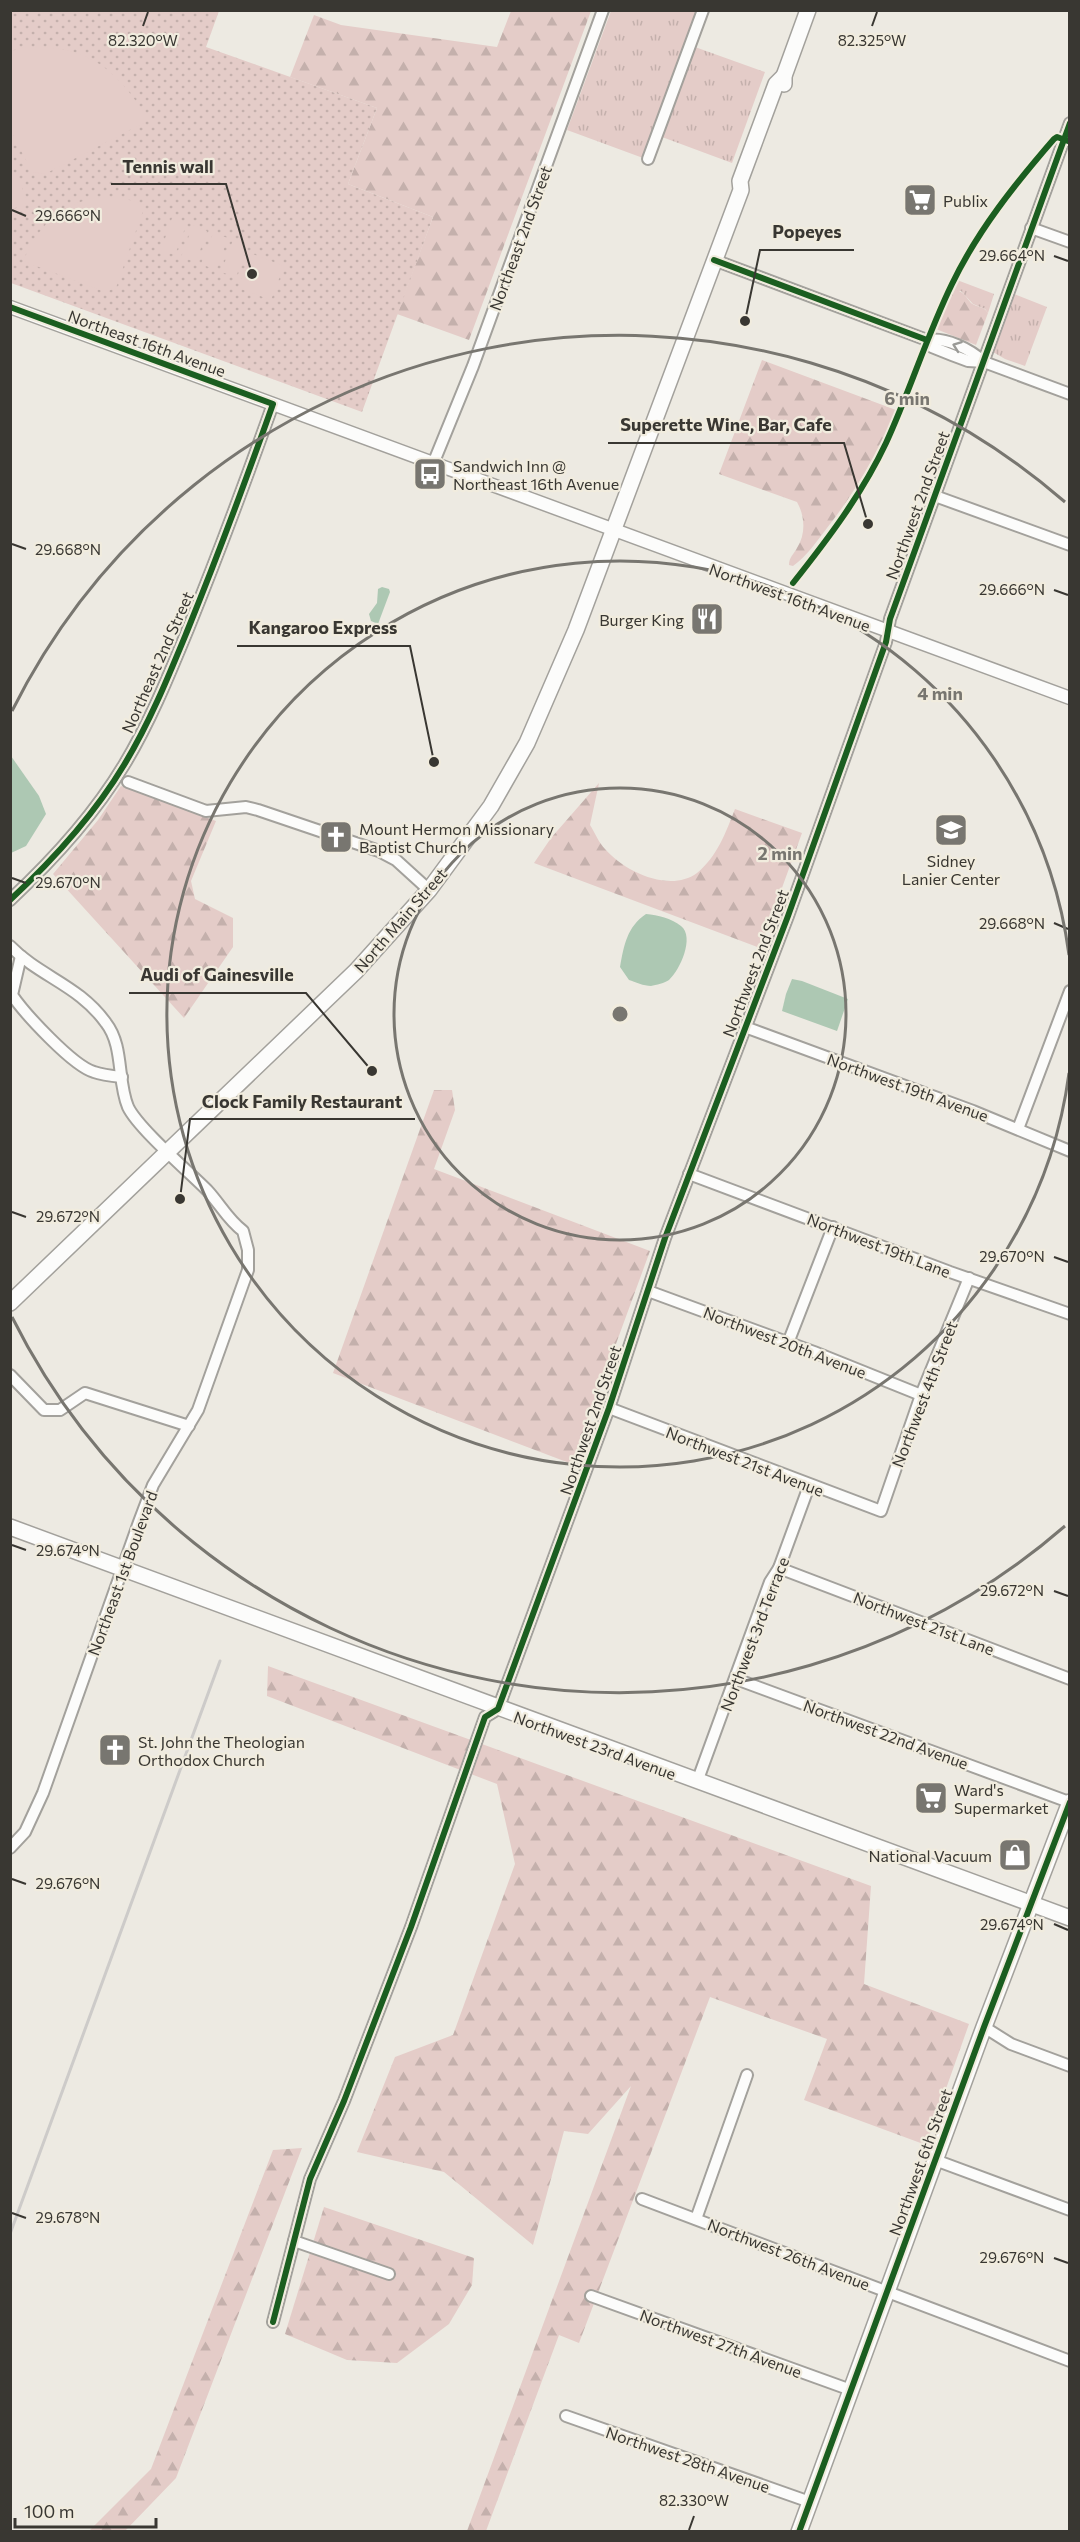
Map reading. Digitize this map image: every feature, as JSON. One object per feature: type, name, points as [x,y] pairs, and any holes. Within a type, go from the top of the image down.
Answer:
[{"type":"main road","name":"North Main Street","points":[[10,1303],[356,971],[429,890],[491,806],[527,743],[576,630],[714,260],[741,190],[748,185],[785,88],[784,76],[808,10]]},
{"type":"main road","name":"Northwest 23rd Avenue","points":[[10,1527],[498,1709],[1070,1918]]},
{"type":"main road","name":"Northwest 6th Street","points":[[799,2532],[984,2027],[1070,1802]]},
{"type":"street","name":"Northeast 2nd Street","points":[[433,464],[476,358],[603,10]]},
{"type":"street","points":[[648,159],[703,10]]},
{"type":"street","name":"Northwest 2nd Street","points":[[273,2322],[310,2179],[344,2101],[411,1927],[485,1717],[498,1709],[609,1408],[689,1174],[807,863],[888,632],[890,619],[1070,123]]},
{"type":"street","points":[[1031,228],[1070,242]]},
{"type":"street","points":[[714,260],[927,340],[933,347],[952,355],[968,361],[984,362],[1070,394]]},
{"type":"street","name":"Northeast 16th Avenue","points":[[10,307],[612,531]]},
{"type":"street","name":"Northeast 2nd Street","points":[[10,900],[62,848],[98,804],[124,765],[163,689],[227,534],[273,404]]},
{"type":"street","points":[[935,496],[1070,545]]},
{"type":"street","name":"Northwest 16th Avenue","points":[[612,531],[1070,698]]},
{"type":"street","points":[[128,782],[206,811],[246,807],[258,810],[379,851],[396,860],[429,890]]},
{"type":"street","name":"Northeast 1st Boulevard","points":[[10,946],[21,956],[72,988],[91,1004],[108,1025],[117,1050],[129,1107],[209,1193],[234,1224],[243,1231],[249,1260],[248,1270],[202,1399],[189,1426],[153,1485],[43,1793],[25,1832],[10,1848]]},
{"type":"street","points":[[21,956],[12,995],[24,1011],[76,1063],[92,1072],[122,1077]]},
{"type":"street","points":[[1018,1129],[1070,990]]},
{"type":"street","name":"Northwest 19th Avenue","points":[[745,1027],[1018,1129],[1070,1151]]},
{"type":"street","name":"Northwest 19th Lane","points":[[689,1174],[1070,1314]]},
{"type":"street","points":[[788,1343],[833,1227]]},
{"type":"street","name":"Northwest 4th Street","points":[[880,1511],[921,1395],[969,1278]]},
{"type":"street","name":"Northwest 20th Avenue","points":[[648,1291],[921,1395]]},
{"type":"street","points":[[10,1375],[45,1410],[60,1410],[85,1393],[189,1426]]},
{"type":"street","name":"Northwest 21st Avenue","points":[[609,1408],[808,1486],[880,1511]]},
{"type":"street","name":"Northwest 3rd Terrace","points":[[697,1782],[770,1582],[779,1568],[808,1486]]},
{"type":"street","name":"Northwest 21st Lane","points":[[779,1568],[1070,1679]]},
{"type":"street","name":"Northwest 22nd Avenue","points":[[736,1679],[1070,1802]]},
{"type":"street","points":[[984,2027],[1011,2044],[1070,2066]]},
{"type":"street","points":[[696,2219],[747,2075]]},
{"type":"street","points":[[935,2160],[1070,2210]]},
{"type":"street","name":"Northwest 26th Avenue","points":[[642,2199],[1070,2361]]},
{"type":"street","points":[[294,2241],[389,2274]]},
{"type":"street","name":"Northwest 27th Avenue","points":[[591,2296],[851,2390]]},
{"type":"street","name":"Northwest 28th Avenue","points":[[566,2416],[810,2502]]},
{"type":"green space","points":[[10,11],[219,11],[206,47],[377,108],[348,184],[433,217],[362,412],[11,283]]},
{"type":"green space","points":[[511,11],[591,11],[469,340],[397,314],[433,217],[348,184],[377,108],[290,77],[314,15],[341,25],[497,47]]},
{"type":"green space","points":[[611,11],[697,11],[643,158],[567,130]]},
{"type":"green space","points":[[26,47],[68,50],[99,64],[125,87],[149,120],[45,174],[32,172],[11,131],[11,51]]},
{"type":"green space","points":[[695,47],[765,72],[732,163],[662,137]]},
{"type":"green space","points":[[11,171],[20,183],[28,202],[11,210]]},
{"type":"green space","points":[[99,197],[123,198],[145,205],[116,288],[105,292],[23,261],[36,237],[52,218],[72,205]]},
{"type":"green space","points":[[172,218],[187,223],[175,255],[161,250]]},
{"type":"green space","points":[[193,225],[207,231],[196,262],[181,257]]},
{"type":"green space","points":[[213,233],[228,238],[216,270],[201,264]]},
{"type":"green space","points":[[233,240],[248,246],[236,277],[221,272]]},
{"type":"green space","points":[[250,253],[284,266],[271,300],[238,288]]},
{"type":"green space","points":[[957,280],[994,294],[988,313],[985,309],[973,304],[961,291],[952,292]]},
{"type":"green space","points":[[956,290],[963,293],[975,306],[988,313],[976,345],[936,329],[952,292]]},
{"type":"green space","points":[[1014,294],[1047,307],[1025,366],[993,352]]},
{"type":"green space","points":[[762,360],[896,410],[857,486],[812,548],[793,566],[789,565],[790,560],[800,543],[803,531],[802,513],[797,502],[719,474]]},
{"type":"green space","points":[[599,783],[590,825],[605,849],[624,865],[648,877],[674,881],[686,879],[697,873],[715,852],[735,809],[802,833],[760,948],[534,863],[551,838]]},
{"type":"green space","points":[[121,786],[216,821],[191,881],[195,899],[233,918],[233,947],[184,1018],[53,874],[98,820]]},
{"type":"green space","points":[[434,1090],[452,1090],[455,1110],[434,1169],[650,1251],[572,1464],[333,1373]]},
{"type":"green space","points":[[268,1666],[871,1886],[864,1984],[969,2024],[926,2145],[804,2100],[827,2039],[710,1997],[579,2343],[559,2335],[486,2531],[467,2531],[631,2086],[588,2134],[564,2131],[533,2245],[444,2172],[357,2152],[395,2057],[453,2035],[515,1864],[497,1784],[267,1696]]},
{"type":"green space","points":[[302,2148],[176,2478],[125,2531],[89,2531],[151,2469],[273,2150]]},
{"type":"green space","points":[[324,2207],[474,2258],[472,2285],[449,2324],[397,2363],[347,2360],[285,2334]]},
{"type":"shaded area","points":[[382,587],[389,589],[390,592],[378,624],[371,621],[369,614],[377,603],[378,589]]},
{"type":"shaded area","points":[[11,756],[39,796],[46,814],[26,846],[11,853]]},
{"type":"shaded area","points":[[646,914],[664,917],[677,923],[685,931],[687,938],[681,961],[673,975],[667,981],[651,986],[629,980],[620,967],[630,931]]},
{"type":"shaded area","points":[[792,979],[848,999],[837,1031],[782,1011]]},
{"type":"railway","points":[[10,2234],[220,1661]]},
{"type":"cycle path","points":[[273,2322],[310,2179],[344,2101],[411,1927],[485,1717],[498,1709],[609,1408],[665,1238],[788,916],[886,642],[890,619],[1070,123]]},
{"type":"cycle path","points":[[793,583],[844,516],[877,462],[943,303],[973,245],[1011,190],[1054,139],[1057,137],[1068,141]]},
{"type":"cycle path","points":[[714,260],[927,340]]},
{"type":"cycle path","points":[[10,307],[273,404],[199,601],[142,732],[100,802],[57,853],[10,900]]},
{"type":"cycle path","points":[[799,2532],[984,2027],[1070,1802]]},
{"type":"place","name":"Publix","points":[[920,200]]},
{"type":"place","name":"Tennis wall","points":[[252,274]]},
{"type":"place","name":"Popeyes","points":[[745,321]]},
{"type":"place","name":"Sandwich Inn @ Northeast 16th Avenue","points":[[430,474]]},
{"type":"place","name":"Superette Wine, Bar, Cafe","points":[[868,524]]},
{"type":"place","name":"Burger King","points":[[707,619]]},
{"type":"place","name":"Kangaroo Express","points":[[434,762]]},
{"type":"place","name":"Sidney Lanier Center","points":[[951,830]]},
{"type":"place","name":"Mount Hermon Missionary Baptist Church","points":[[336,837]]},
{"type":"place","name":"Audi of Gainesville","points":[[372,1071]]},
{"type":"place","name":"Clock Family Restaurant","points":[[180,1199]]},
{"type":"place","name":"St. John the Theologian Orthodox Church","points":[[115,1750]]},
{"type":"place","name":"Ward's Supermarket","points":[[931,1798]]},
{"type":"place","name":"National Vacuum","points":[[1015,1855]]}]
